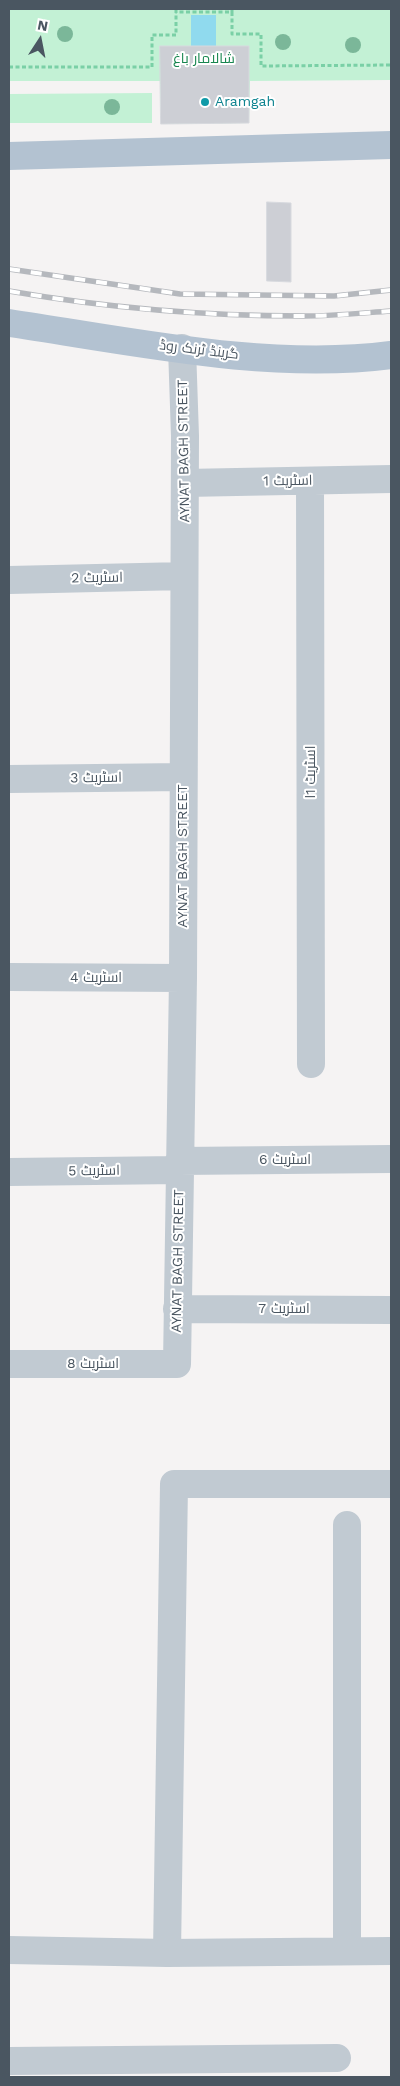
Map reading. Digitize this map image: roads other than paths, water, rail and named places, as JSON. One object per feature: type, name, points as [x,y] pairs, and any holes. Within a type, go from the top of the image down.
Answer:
[{"type":"main road","points":[[9,156],[391,145]]},
{"type":"main road","name":"گرینڈ ٹرنک روڈ","points":[[9,323],[236,355],[296,359],[391,355]]},
{"type":"street","name":"AYNAT BAGH STREET","points":[[177,1364],[183,978],[185,436],[182,348]]},
{"type":"street","name":"اسٹریٹ 1","points":[[185,483],[391,479]]},
{"type":"street","name":"اسٹریٹ 1ا","points":[[310,481],[312,1064]]},
{"type":"street","name":"اسٹریٹ 2","points":[[9,580],[184,576]]},
{"type":"street","name":"اسٹریٹ 3","points":[[9,779],[183,777]]},
{"type":"street","name":"اسٹریٹ 4","points":[[9,977],[183,978]]},
{"type":"street","name":"اسٹریٹ 6","points":[[179,1166],[391,1159]]},
{"type":"street","name":"اسٹریٹ 5","points":[[9,1172],[179,1166]]},
{"type":"street","name":"اسٹریٹ 7","points":[[177,1309],[391,1310]]},
{"type":"street","name":"اسٹریٹ 8","points":[[9,1364],[177,1364]]},
{"type":"street","points":[[167,1953],[174,1484],[391,1484]]},
{"type":"street","points":[[347,1526],[347,1952]]},
{"type":"street","points":[[9,1950],[167,1953],[391,1951]]},
{"type":"street","points":[[9,2061],[337,2058]]},
{"type":"water","points":[[191,15],[216,15],[216,46],[191,46]]},
{"type":"railway","points":[[9,269],[180,294],[334,296],[391,290]]},
{"type":"railway","points":[[9,291],[83,302],[193,313],[304,316],[391,311]]},
{"type":"place","name":"Aramgah","points":[[205,102]]},
{"type":"park label","name":"شالامار باغ","points":[[204,59]]}]
